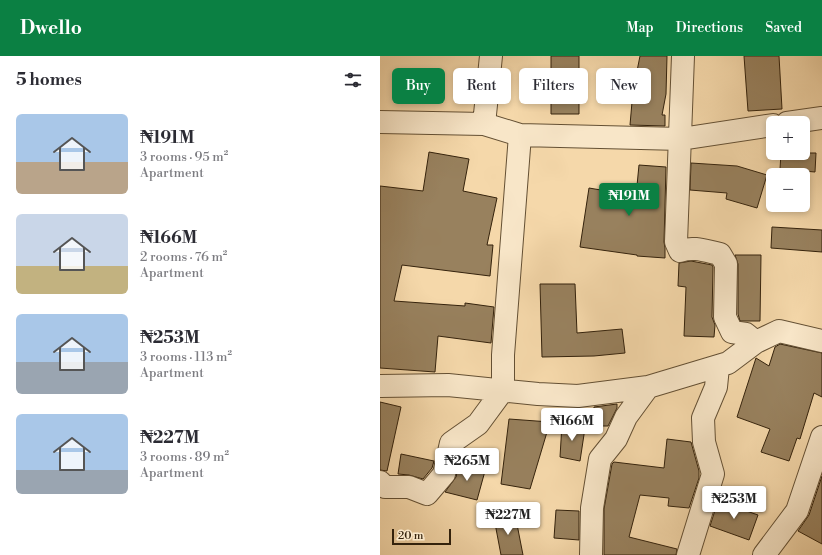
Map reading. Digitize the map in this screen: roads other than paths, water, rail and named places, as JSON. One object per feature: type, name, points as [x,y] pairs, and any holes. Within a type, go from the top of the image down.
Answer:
[{"type":"street","points":[[484,124],[491,56]]},
{"type":"street","points":[[683,56],[676,242],[680,251],[688,248],[700,249],[720,254],[726,264],[725,318],[732,332],[746,334],[756,342]]},
{"type":"street","points":[[810,120],[822,118]]},
{"type":"street","points":[[380,122],[484,124],[520,135],[681,139],[766,126]]},
{"type":"street","points":[[380,482],[385,487],[409,487],[427,494],[444,474],[451,444],[478,424],[503,390],[502,355],[520,135]]},
{"type":"street","points":[[380,386],[448,385],[538,394],[578,396],[648,387],[718,367],[728,363],[756,342],[779,332],[822,341]]},
{"type":"street","points":[[688,555],[713,474],[704,442],[703,418],[716,386],[718,367]]},
{"type":"street","points":[[591,555],[592,508],[600,459],[616,439],[626,417],[648,387]]},
{"type":"street","points":[[764,555],[797,511],[822,437]]}]
